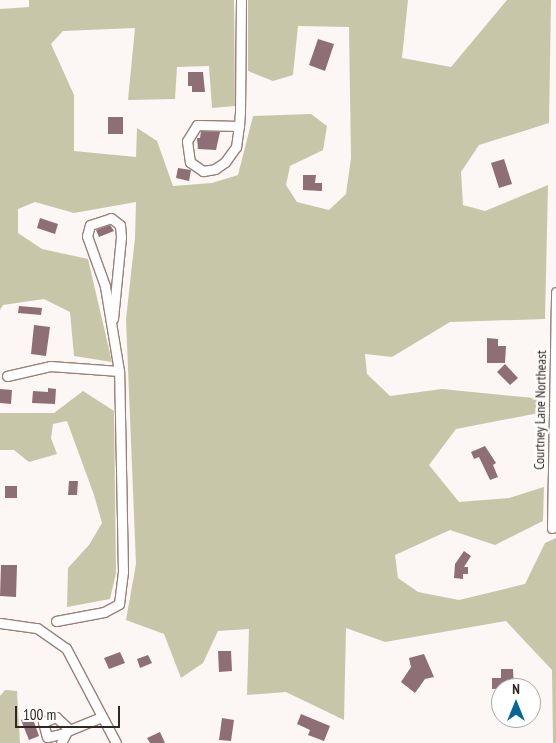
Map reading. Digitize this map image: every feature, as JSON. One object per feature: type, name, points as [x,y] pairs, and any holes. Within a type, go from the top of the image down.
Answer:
[{"type":"street","points":[[239,126],[197,125],[187,141],[190,162],[204,171],[225,162],[236,147],[239,126],[240,114],[241,0]]},
{"type":"street","points":[[56,622],[104,612],[119,604],[123,572],[119,371],[113,319],[87,236],[90,225],[111,218],[120,225],[121,237],[113,319]]},
{"type":"street","name":"Courtney Lane Northeast","points":[[552,528],[556,292]]},
{"type":"street","points":[[8,376],[50,366],[119,371]]},
{"type":"street","points":[[0,623],[30,626],[56,638],[66,648],[116,743]]},
{"type":"street","points":[[61,743],[67,732],[102,717]]},
{"type":"shaded area","points":[[29,0],[234,0],[235,106],[212,108],[209,66],[177,67],[175,99],[128,100],[135,28],[63,31],[51,44],[74,95],[74,151],[136,157],[137,128],[157,141],[173,186],[212,183],[238,175],[253,116],[311,114],[327,126],[323,150],[290,166],[286,185],[297,202],[329,210],[346,194],[351,158],[349,27],[298,26],[293,75],[273,81],[248,71],[248,0],[408,0],[402,58],[451,67],[507,0],[551,0],[549,123],[479,145],[461,172],[463,205],[485,211],[548,185],[545,319],[450,322],[392,357],[365,354],[367,374],[390,396],[442,389],[544,399],[544,412],[456,429],[429,465],[459,502],[509,498],[544,487],[543,521],[495,545],[450,530],[395,555],[398,578],[418,592],[459,600],[525,584],[545,543],[556,538],[556,743],[553,743],[552,670],[506,621],[385,642],[346,628],[344,720],[286,692],[247,695],[249,629],[218,631],[203,663],[181,678],[164,634],[126,620],[136,564],[126,319],[135,238],[136,202],[74,213],[35,202],[18,209],[18,233],[42,249],[88,259],[112,362],[74,356],[70,312],[44,299],[3,305],[0,310],[0,9],[29,7]]},
{"type":"shaded area","points":[[83,391],[114,411],[116,573],[110,599],[67,607],[68,568],[89,545],[102,523],[94,495],[67,421],[53,424],[51,438],[57,454],[29,462],[14,450],[0,450],[0,413],[54,413]]},
{"type":"shaded area","points":[[5,690],[17,691],[20,743],[0,743],[0,696]]},
{"type":"building","points":[[318,39],[334,44],[325,71],[309,65]]},
{"type":"building","points":[[188,72],[203,72],[205,92],[192,92],[192,86],[188,86]]},
{"type":"building","points":[[108,117],[123,117],[123,134],[108,134]]},
{"type":"building","points":[[201,131],[220,132],[216,150],[198,149],[197,138],[200,138]]},
{"type":"building","points":[[504,159],[512,184],[499,188],[491,163]]},
{"type":"building","points":[[178,168],[191,170],[189,181],[176,178]]},
{"type":"building","points":[[303,175],[316,175],[315,183],[322,183],[322,191],[303,190]]},
{"type":"building","points":[[40,218],[58,224],[55,234],[37,228]]},
{"type":"building","points":[[110,225],[114,231],[99,237],[96,230]]},
{"type":"building","points":[[19,306],[42,308],[41,315],[18,313]]},
{"type":"building","points":[[34,325],[50,327],[46,356],[31,354]]},
{"type":"building","points":[[487,338],[498,339],[498,346],[506,346],[505,363],[487,363]]},
{"type":"building","points":[[505,364],[518,378],[510,385],[497,372]]},
{"type":"building","points":[[48,388],[56,389],[55,404],[32,403],[33,391],[48,392]]},
{"type":"building","points":[[0,389],[12,390],[11,404],[0,403]]},
{"type":"building","points":[[485,446],[496,463],[493,465],[498,477],[490,480],[479,457],[474,459],[471,452]]},
{"type":"building","points":[[69,481],[78,481],[77,495],[68,495]]},
{"type":"building","points":[[5,486],[17,486],[17,498],[5,498]]},
{"type":"building","points":[[464,551],[471,556],[464,567],[468,567],[468,574],[463,574],[463,579],[454,578],[455,564]]},
{"type":"building","points":[[1,565],[17,565],[16,597],[0,596]]},
{"type":"building","points":[[218,651],[231,651],[232,671],[219,672]]},
{"type":"building","points":[[120,652],[125,663],[109,669],[104,658]]},
{"type":"building","points":[[424,654],[434,677],[425,679],[415,693],[401,682],[411,667],[409,658]]},
{"type":"building","points":[[148,655],[152,663],[140,668],[137,659]]},
{"type":"building","points":[[501,669],[513,669],[513,678],[501,678]]},
{"type":"building","points":[[301,714],[330,726],[324,741],[308,735],[310,730],[297,724]]},
{"type":"building","points":[[32,716],[39,736],[29,740],[21,720]]},
{"type":"building","points":[[222,718],[234,720],[231,741],[219,740]]},
{"type":"building","points":[[160,732],[165,743],[150,743],[147,738]]}]
